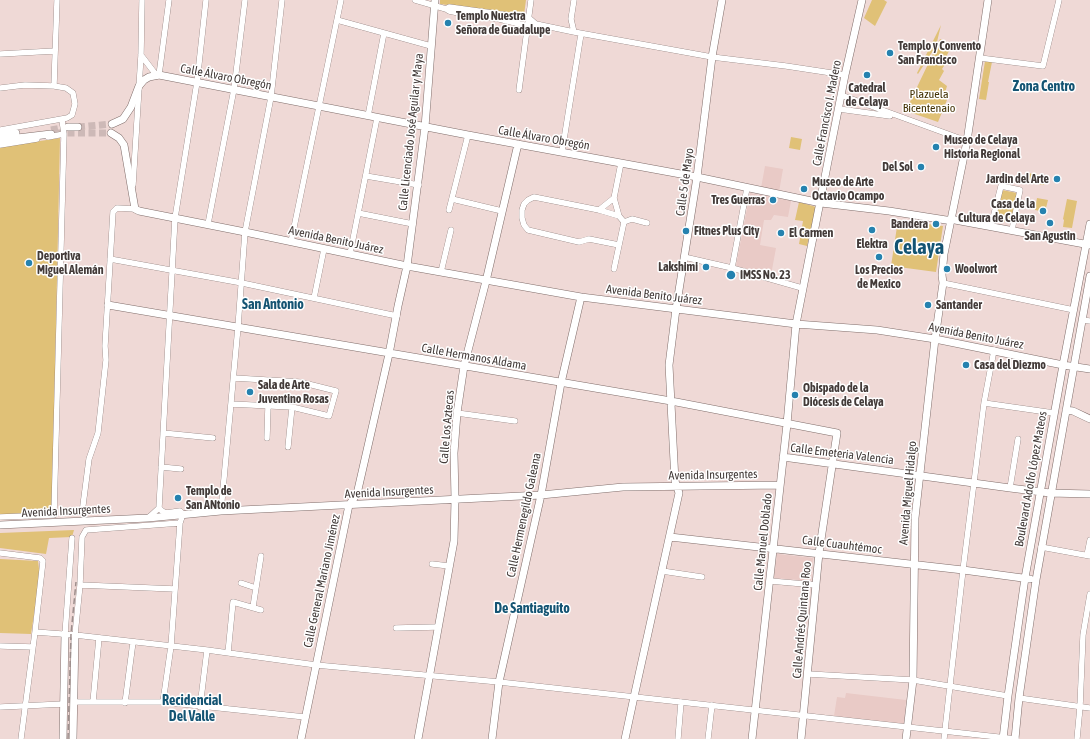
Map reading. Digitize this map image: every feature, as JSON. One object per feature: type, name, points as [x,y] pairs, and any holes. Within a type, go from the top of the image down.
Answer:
[{"type":"main road","name":"Calle 5 de Mayo","points":[[626,739],[679,493],[675,482],[669,365],[676,309],[697,177],[712,57],[722,0]]},
{"type":"main road","name":"Calle Francisco I. Madero","points":[[796,324],[845,75],[862,0]]},
{"type":"main road","name":"Avenida Miguel Hidalgo","points":[[906,739],[913,680],[915,518],[935,339],[943,283],[942,274],[950,219],[961,176],[967,141],[988,0]]},
{"type":"main road","name":"Calle Licenciado José Aguilar y Maya","points":[[407,266],[425,127],[435,3]]},
{"type":"main road","name":"Calle Álvaro Obregón","points":[[158,75],[377,118],[697,177],[821,203],[950,219],[1088,245]]},
{"type":"main road","points":[[112,124],[124,118],[131,108],[139,86],[149,77],[158,75]]},
{"type":"main road","points":[[68,127],[78,126]]},
{"type":"main road","points":[[0,135],[51,132],[0,140]]},
{"type":"main road","points":[[111,133],[119,138],[124,145],[135,209]]},
{"type":"main road","name":"Calle Los Aztecas","points":[[418,739],[454,541],[454,453],[457,413],[464,366],[486,281],[518,144]]},
{"type":"main road","name":"Avenida Benito Juárez","points":[[135,209],[407,266],[581,297],[796,324],[877,330],[935,339],[1074,366]]},
{"type":"main road","name":"Boulevard Adolfo López Mateos","points":[[1004,738],[1008,696],[1025,578],[1063,365],[1088,245],[1090,224]]},
{"type":"main road","name":"Calle General Mariano Jiménez","points":[[300,739],[349,505],[356,494],[389,354],[407,266]]},
{"type":"main road","name":"Boulevard Adolfo López Mateos","points":[[1015,739],[1019,698],[1041,547],[1090,276]]},
{"type":"main road","name":"Calle Hermenegildo Galeana","points":[[492,739],[500,682],[541,495],[561,383],[581,297]]},
{"type":"main road","name":"Calle Hermanos Aldama","points":[[108,305],[671,402],[837,433]]},
{"type":"main road","name":"Calle Manuel Doblado","points":[[752,739],[774,548],[796,324]]},
{"type":"main road","points":[[1074,366],[1090,369]]},
{"type":"main road","points":[[1066,410],[1090,419]]},
{"type":"main road","name":"Calle Andrés Quintana Roo","points":[[802,739],[819,553],[837,433]]},
{"type":"main road","name":"Calle Emeteria Valencia","points":[[783,457],[1040,492],[1090,494]]},
{"type":"main road","name":"Avenida Insurgentes","points":[[0,525],[148,518],[221,511],[541,495],[623,487],[780,485]]},
{"type":"main road","name":"Calle Cuauhtémoc","points":[[670,537],[914,564],[1036,580]]},
{"type":"main road","points":[[63,739],[65,634]]},
{"type":"main road","points":[[73,739],[75,635]]},
{"type":"street","points":[[54,86],[57,0]]},
{"type":"street","points":[[132,192],[139,86],[142,0]]},
{"type":"street","points":[[158,75],[169,0]]},
{"type":"street","points":[[148,518],[159,508],[175,218],[197,82],[206,0]]},
{"type":"street","points":[[208,224],[234,89],[245,0]]},
{"type":"street","points":[[221,511],[234,378],[245,232],[271,96],[282,0]]},
{"type":"street","points":[[291,242],[341,0]]},
{"type":"street","points":[[415,0],[435,3],[449,11],[528,26],[536,24],[581,34],[712,57],[845,75]]},
{"type":"street","points":[[519,90],[531,0]]},
{"type":"street","points":[[574,0],[571,20],[574,32]]},
{"type":"street","points":[[980,58],[1043,66],[1059,0]]},
{"type":"street","points":[[446,9],[449,8],[529,18],[536,24]]},
{"type":"street","points":[[337,20],[431,46]]},
{"type":"street","points":[[368,116],[384,33]]},
{"type":"street","points":[[562,152],[581,34]]},
{"type":"street","points":[[0,54],[55,51]]},
{"type":"street","points":[[140,55],[158,75]]},
{"type":"street","points":[[0,88],[25,85],[66,88],[73,94],[74,104],[74,112],[72,115],[62,120],[0,130]]},
{"type":"street","points":[[841,95],[967,141]]},
{"type":"street","points":[[839,109],[899,117]]},
{"type":"street","points":[[350,254],[377,118]]},
{"type":"street","points":[[0,517],[54,514],[64,134],[62,120]]},
{"type":"street","points":[[0,145],[64,134]]},
{"type":"street","points":[[449,210],[468,135]]},
{"type":"street","points":[[621,163],[614,198],[619,216],[624,222]]},
{"type":"street","points":[[366,176],[418,185]]},
{"type":"street","points":[[990,226],[1001,186],[1020,190],[1012,230]]},
{"type":"street","points":[[732,268],[748,188]]},
{"type":"street","points":[[619,216],[599,210],[534,197],[524,204],[522,210],[524,225],[528,230],[579,242],[589,239],[619,245]]},
{"type":"street","points":[[599,210],[614,198]]},
{"type":"street","points":[[452,199],[502,211]]},
{"type":"street","points":[[82,513],[88,459],[98,433],[106,360],[105,346],[113,212],[117,208],[135,209]]},
{"type":"street","points":[[358,213],[413,224]]},
{"type":"street","points":[[624,222],[632,219],[647,223]]},
{"type":"street","points":[[614,269],[624,222]]},
{"type":"street","points":[[441,272],[451,230]]},
{"type":"street","points":[[314,298],[324,249]]},
{"type":"street","points":[[684,257],[732,268],[802,288]]},
{"type":"street","points":[[110,259],[242,283],[397,316]]},
{"type":"street","points":[[943,283],[1074,310]]},
{"type":"street","points":[[1082,320],[1090,322]]},
{"type":"street","points":[[944,739],[949,686],[984,403],[994,350]]},
{"type":"street","points":[[231,404],[292,407],[329,416],[336,391],[300,382],[234,378]]},
{"type":"street","points":[[984,403],[1054,413]]},
{"type":"street","points":[[266,438],[268,406]]},
{"type":"street","points":[[288,447],[292,407]]},
{"type":"street","points":[[457,413],[515,421]]},
{"type":"street","points":[[163,433],[213,438]]},
{"type":"street","points":[[1010,488],[1018,439]]},
{"type":"street","points":[[161,466],[181,469]]},
{"type":"street","points":[[159,508],[166,513],[180,511],[184,514],[180,523],[171,646],[163,702]]},
{"type":"street","points":[[75,635],[80,585],[82,537],[86,530],[180,523]]},
{"type":"street","points":[[65,634],[72,538]]},
{"type":"street","points":[[1041,547],[1089,556],[1090,540]]},
{"type":"street","points":[[0,553],[42,559],[43,561],[21,739]]},
{"type":"street","points":[[252,608],[261,556]]},
{"type":"street","points":[[432,564],[449,566]]},
{"type":"street","points":[[662,571],[702,577]]},
{"type":"street","points":[[770,581],[816,585]]},
{"type":"street","points":[[241,583],[256,588]]},
{"type":"street","points":[[80,585],[175,589]]},
{"type":"street","points":[[1077,739],[1084,635],[1090,594]]},
{"type":"street","points":[[228,652],[232,602],[261,610]]},
{"type":"street","points":[[396,628],[438,628]]},
{"type":"street","points":[[35,632],[228,652],[316,665],[500,682],[1015,739]]},
{"type":"street","points":[[93,702],[99,638]]},
{"type":"street","points":[[125,703],[133,642]]},
{"type":"street","points":[[0,646],[33,647]]},
{"type":"street","points":[[200,706],[207,650]]},
{"type":"street","points":[[808,674],[913,680],[1008,696]]},
{"type":"street","points":[[1019,698],[1090,708]]},
{"type":"street","points":[[74,702],[163,702],[305,717]]},
{"type":"street","points":[[678,739],[681,702]]},
{"type":"street","points":[[0,707],[64,704]]},
{"type":"street","points":[[708,739],[712,705]]},
{"type":"shaded area","points":[[765,166],[783,169],[779,192],[761,188]]},
{"type":"shaded area","points":[[750,193],[791,201],[788,217],[774,215],[771,220],[764,220],[760,245],[776,248],[771,275],[736,266]]},
{"type":"shaded area","points":[[777,554],[813,558],[811,581],[774,578]]},
{"type":"shaded area","points":[[846,693],[906,700],[904,725],[834,716],[837,697],[845,698]]},
{"type":"green space","points":[[440,0],[526,0],[524,15],[440,4]]},
{"type":"green space","points":[[872,0],[884,0],[887,2],[875,26],[864,18]]},
{"type":"green space","points":[[941,25],[936,46],[918,74],[917,73]]},
{"type":"green space","name":"Plazuela Bicentenaio","points":[[940,39],[944,41],[941,47],[943,49],[942,50],[949,51],[944,61],[946,63],[942,69],[944,71],[939,80],[947,86],[945,93],[949,95],[938,122],[909,112],[908,106]]},
{"type":"green space","points":[[985,61],[992,62],[986,100],[979,99]]},
{"type":"green space","points":[[791,137],[802,139],[800,150],[789,148]]},
{"type":"green space","name":"Deportiva Miguel Alemán","points":[[60,138],[52,512],[0,515],[0,147]]},
{"type":"green space","points":[[1028,173],[1045,176],[1044,185],[1026,182]]},
{"type":"green space","points":[[1002,190],[1017,193],[1011,223],[995,220]]},
{"type":"green space","points":[[1037,198],[1048,200],[1045,212],[1035,210]]},
{"type":"green space","points":[[1067,199],[1077,201],[1072,228],[1063,227]]},
{"type":"green space","points":[[799,202],[816,207],[807,246],[799,244],[803,221],[795,220]]},
{"type":"green space","points":[[898,220],[943,226],[936,272],[891,266]]},
{"type":"green space","points":[[74,530],[72,537],[49,538],[46,554],[0,548],[0,533]]},
{"type":"green space","points":[[0,559],[38,561],[40,576],[31,634],[0,633]]},
{"type":"tunnel","points":[[78,127],[112,124]]},
{"type":"tunnel","points":[[51,130],[62,128]]},
{"type":"tunnel","points":[[57,133],[111,133]]},
{"type":"railway","points":[[68,739],[71,634],[76,582]]},
{"type":"place","name":"Templo Nuestra Señora de Guadalupe","points":[[448,23]]},
{"type":"place","name":"Templo y Convento San Francisco","points":[[890,53]]},
{"type":"place","name":"Catedral de Celaya","points":[[867,75]]},
{"type":"place","name":"Museo de Celaya Historia Regional","points":[[936,147]]},
{"type":"place","name":"Del Sol","points":[[921,167]]},
{"type":"place","name":"Jardin del Arte","points":[[1057,179]]},
{"type":"place","name":"Museo de Arte Octavio Ocampo","points":[[804,189]]},
{"type":"place","name":"Tres Guerras","points":[[773,200]]},
{"type":"place","name":"Casa de la Cultura de Celaya","points":[[1043,211]]},
{"type":"place","name":"San Agustin","points":[[1050,223]]},
{"type":"place","name":"Bandera","points":[[936,224]]},
{"type":"place","name":"Elektra","points":[[872,230]]},
{"type":"place","name":"Fitnes Plus City","points":[[686,231]]},
{"type":"place","name":"El Carmen","points":[[781,233]]},
{"type":"place","name":"Los Precios de Mexico","points":[[879,257]]},
{"type":"place","name":"Deportiva Miguel Alemán","points":[[29,263]]},
{"type":"place","name":"Lakshimi","points":[[706,267]]},
{"type":"place","name":"Woolwort","points":[[947,269]]},
{"type":"place","name":"IMSS No. 23","points":[[731,275]]},
{"type":"place","name":"Santander","points":[[928,305]]},
{"type":"place","name":"Casa del Diezmo","points":[[966,365]]},
{"type":"place","name":"Sala de Arte Juventino Rosas","points":[[250,392]]},
{"type":"place","name":"Obispado de la Diócesis de Celaya","points":[[795,395]]},
{"type":"place","name":"Templo de San ANtonio","points":[[178,498]]},
{"type":"district","name":"Zona Centro","points":[[1044,87]]},
{"type":"district","name":"Celaya","points":[[919,248]]},
{"type":"district","name":"San Antonio","points":[[273,305]]},
{"type":"district","name":"De Santiaguito","points":[[532,609]]},
{"type":"district","name":"Recidencial Del Valle","points":[[192,710]]}]
